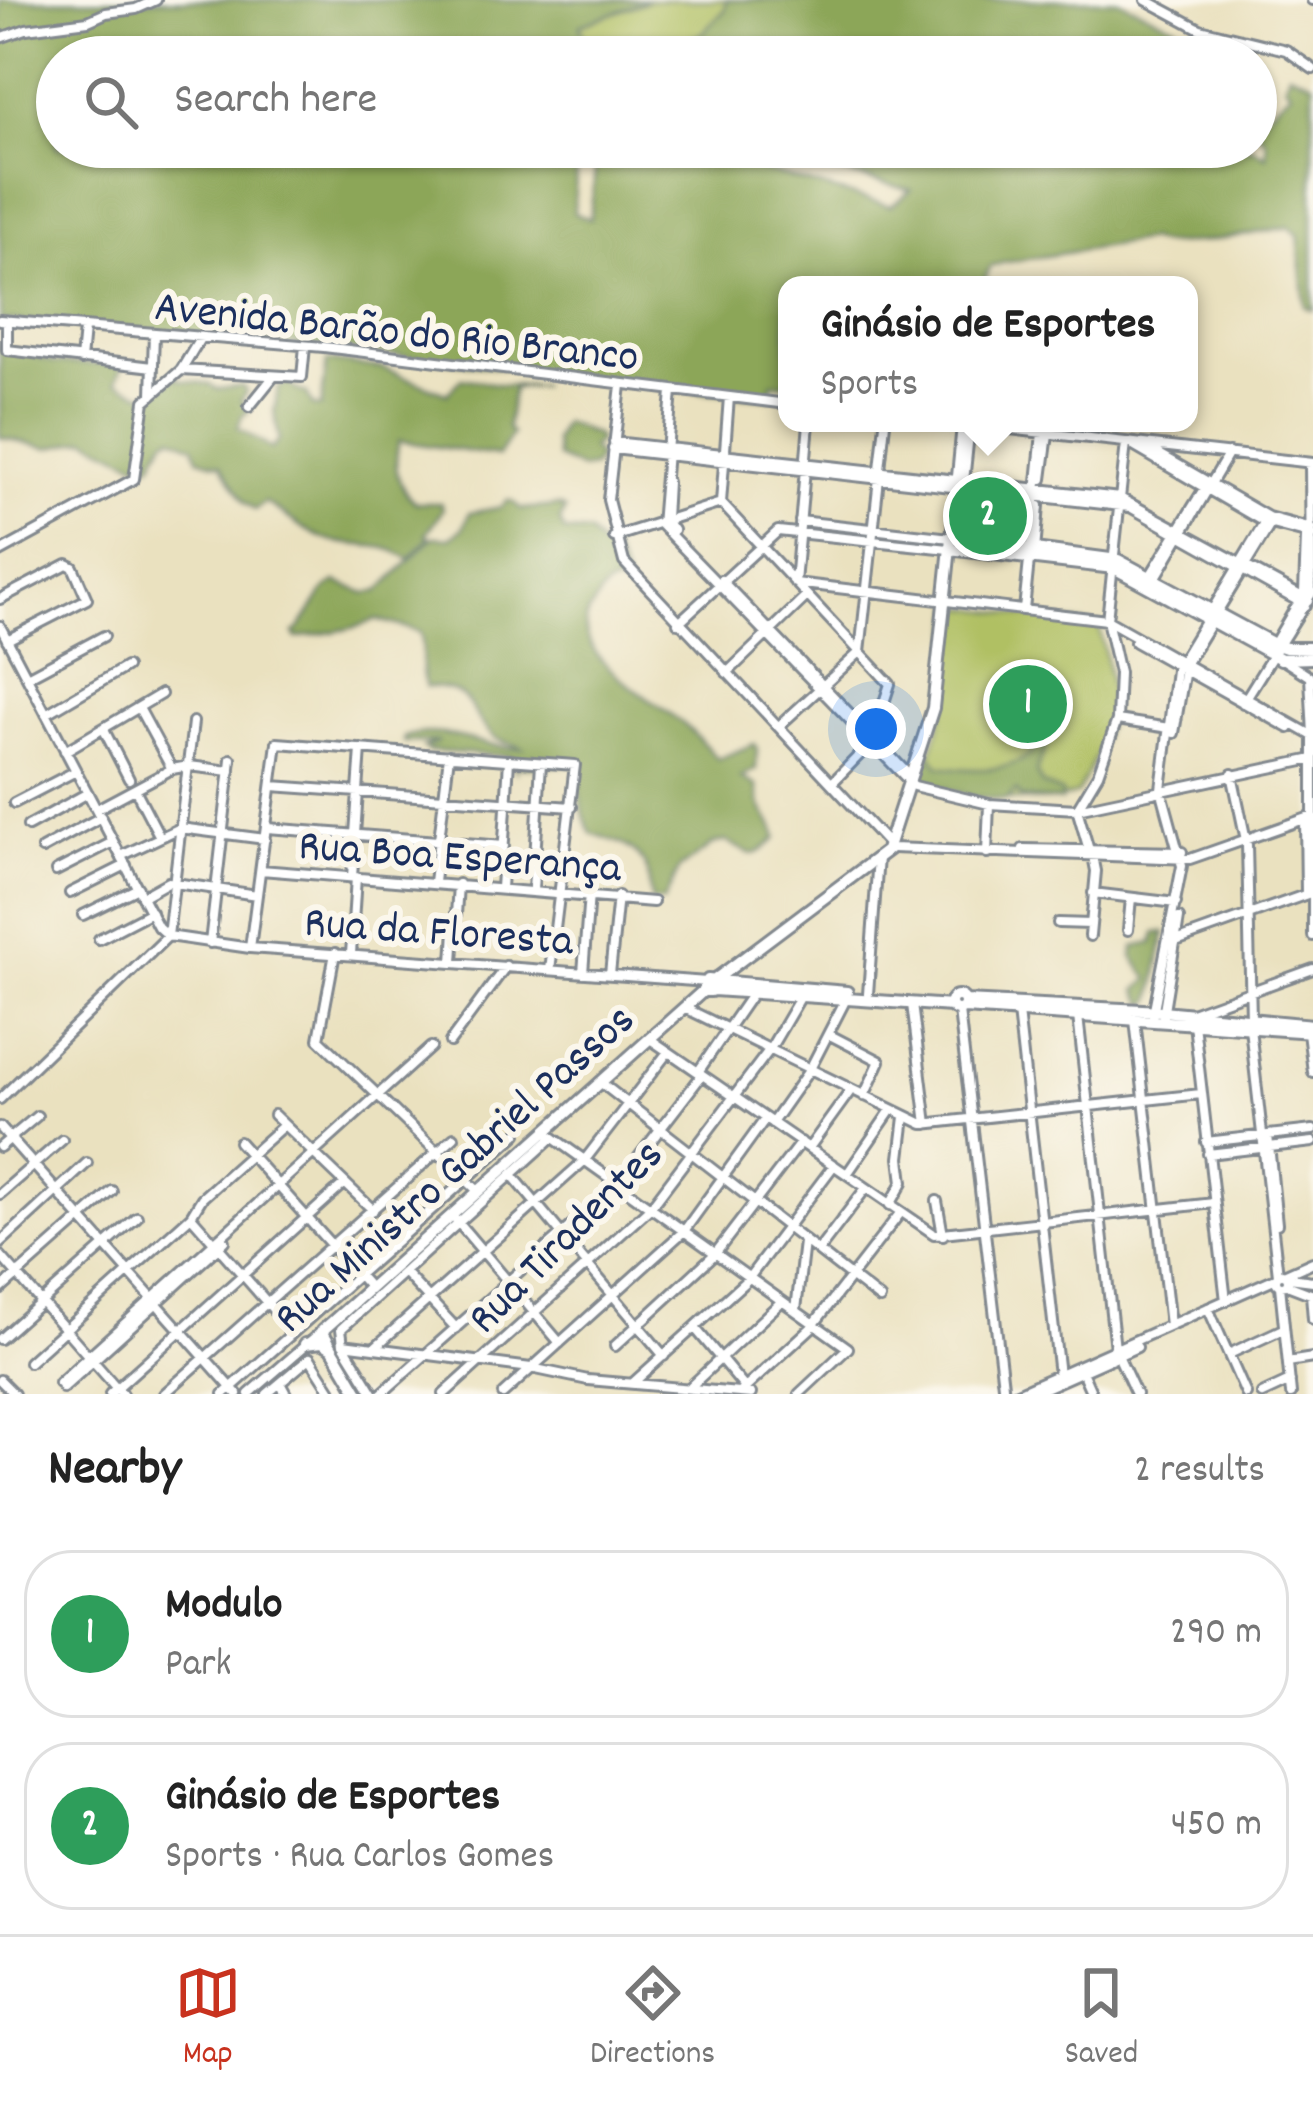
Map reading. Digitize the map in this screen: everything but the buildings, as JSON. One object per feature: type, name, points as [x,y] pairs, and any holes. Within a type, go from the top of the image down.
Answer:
[{"type":"main road","points":[[888,846],[915,783],[938,710],[953,544],[1113,563],[1276,651],[1312,653]]},
{"type":"main road","name":"Rua Ministro Gabriel Passos","points":[[322,1331],[455,1219],[476,1190],[508,1171],[711,985],[888,846]]},
{"type":"main road","points":[[711,985],[801,996],[868,994],[958,1005]]},
{"type":"main road","points":[[711,985],[913,1004],[1158,1016],[1311,1030]]},
{"type":"main road","points":[[1010,1008],[1135,1020],[1158,1016]]},
{"type":"main road","points":[[340,1312],[333,1328],[359,1394]]},
{"type":"main road","points":[[322,1331],[338,1347]]},
{"type":"main road","points":[[305,1344],[338,1347]]},
{"type":"street","points":[[0,38],[26,29],[88,22],[156,0]]},
{"type":"street","points":[[1146,0],[1200,29],[1229,36]]},
{"type":"street","points":[[1277,48],[1313,69]]},
{"type":"street","points":[[3,321],[7,350],[153,367]]},
{"type":"street","name":"Avenida Barão do Rio Branco","points":[[3,321],[305,346],[778,403]]},
{"type":"street","points":[[81,360],[84,328]]},
{"type":"street","points":[[152,395],[154,333]]},
{"type":"street","points":[[0,552],[134,479],[145,401],[181,370],[201,337]]},
{"type":"street","points":[[181,370],[302,377],[305,346]]},
{"type":"street","points":[[249,407],[275,375]]},
{"type":"street","points":[[621,385],[608,500],[614,536],[630,571],[888,846],[1183,855],[1310,818]]},
{"type":"street","points":[[674,391],[662,520],[915,783],[989,804],[1077,809],[1312,758]]},
{"type":"street","points":[[729,398],[721,503],[890,684],[872,740],[832,782]]},
{"type":"street","points":[[795,584],[806,432]]},
{"type":"street","points":[[779,726],[860,652],[886,432]]},
{"type":"street","points":[[953,544],[960,432]]},
{"type":"street","points":[[1024,432],[1312,463],[1307,595],[1245,700]]},
{"type":"street","points":[[1024,610],[1045,434]]},
{"type":"street","points":[[1127,443],[1209,485]]},
{"type":"street","points":[[1090,936],[1091,853],[1077,809],[1098,774],[1117,720],[1119,673],[1104,622],[1127,443]]},
{"type":"street","points":[[1143,445],[1269,521],[1310,531]]},
{"type":"street","points":[[613,446],[1119,501],[1307,595]]},
{"type":"street","points":[[1151,580],[1229,453]]},
{"type":"street","points":[[614,536],[721,503]]},
{"type":"street","points":[[800,520],[953,544]]},
{"type":"street","points":[[1158,1016],[1174,942],[1183,855],[1164,789],[1182,665],[1269,521]]},
{"type":"street","points":[[679,623],[778,531],[872,542],[953,544]]},
{"type":"street","points":[[0,599],[67,564],[73,567],[87,600],[7,640]]},
{"type":"street","points":[[795,584],[1104,622],[1313,737]]},
{"type":"street","points":[[727,673],[807,596]]},
{"type":"street","points":[[0,626],[165,935]]},
{"type":"street","points":[[27,677],[104,636]]},
{"type":"street","points":[[1276,651],[1312,678],[1309,846],[1313,936]]},
{"type":"street","points":[[46,714],[126,667]]},
{"type":"street","points":[[65,751],[161,694]]},
{"type":"street","points":[[140,710],[172,769]]},
{"type":"street","points":[[1117,720],[1172,728]]},
{"type":"street","points":[[0,1100],[165,935],[193,722]]},
{"type":"street","points":[[104,730],[159,836]]},
{"type":"street","points":[[250,948],[277,743],[449,755],[575,765],[550,970]]},
{"type":"street","points":[[351,954],[361,749]]},
{"type":"street","points":[[434,882],[449,755]]},
{"type":"street","points":[[210,943],[231,758]]},
{"type":"street","points":[[501,888],[509,760]]},
{"type":"street","points":[[533,890],[541,763]]},
{"type":"street","points":[[42,849],[99,813],[132,784],[189,766],[230,771]]},
{"type":"street","points":[[14,803],[76,771]]},
{"type":"street","points":[[1232,774],[1247,840],[1250,1024],[1292,1394]]},
{"type":"street","points":[[272,786],[572,807]]},
{"type":"street","points":[[28,826],[88,794]]},
{"type":"street","points":[[987,850],[989,804]]},
{"type":"street","points":[[70,893],[159,836],[181,828],[266,839]]},
{"type":"street","points":[[267,828],[504,846]]},
{"type":"street","points":[[56,871],[114,842]]},
{"type":"street","points":[[868,994],[888,846]]},
{"type":"street","points":[[1158,1016],[1183,855]]},
{"type":"street","name":"Rua Boa Esperança","points":[[261,870],[653,902]]},
{"type":"street","points":[[83,915],[174,882],[257,895]]},
{"type":"street","points":[[453,962],[458,884]]},
{"type":"street","points":[[1093,893],[1176,903]]},
{"type":"street","points":[[1174,942],[1310,893]]},
{"type":"street","points":[[583,973],[589,894]]},
{"type":"street","points":[[610,974],[618,896]]},
{"type":"street","points":[[1128,930],[1131,898]]},
{"type":"street","points":[[99,940],[151,912]]},
{"type":"street","points":[[1058,923],[1090,924]]},
{"type":"street","name":"Rua da Floresta","points":[[165,935],[250,948],[711,985]]},
{"type":"street","points":[[335,953],[318,1035],[476,1190]]},
{"type":"street","points":[[450,1042],[506,966]]},
{"type":"street","points":[[1226,1301],[1190,1019],[1249,991],[1313,969]]},
{"type":"street","points":[[456,1328],[399,1268],[341,1329],[338,1347],[377,1394],[426,1354],[456,1328],[508,1280],[617,1185],[700,1074],[753,992]]},
{"type":"street","name":"Rua Tiradentes","points":[[444,1394],[650,1208],[770,1049],[801,996]]},
{"type":"street","points":[[502,1394],[684,1231],[810,1069],[828,1034],[838,996]]},
{"type":"street","points":[[913,1004],[928,1124]]},
{"type":"street","points":[[958,1005],[1004,1394]]},
{"type":"street","points":[[685,1008],[928,1124],[1201,1094]]},
{"type":"street","points":[[1010,1008],[1029,1113],[1059,1375]]},
{"type":"street","points":[[1078,1016],[1117,1352],[1136,1394]]},
{"type":"street","points":[[1135,1020],[1170,1325]]},
{"type":"street","points":[[1311,1030],[1313,1072]]},
{"type":"street","points":[[828,1034],[880,1061],[864,1096]]},
{"type":"street","points":[[650,1040],[922,1228],[943,1235],[1214,1203]]},
{"type":"street","points":[[61,1386],[431,1047]]},
{"type":"street","points":[[374,1348],[584,1161],[668,1052]]},
{"type":"street","points":[[600,1082],[880,1299]]},
{"type":"street","points":[[616,1346],[715,1254],[851,1090]]},
{"type":"street","points":[[847,1174],[891,1110]]},
{"type":"street","points":[[0,1148],[37,1115]]},
{"type":"street","points":[[274,1115],[373,1210]]},
{"type":"street","points":[[890,1205],[903,1182],[905,1117]]},
{"type":"street","points":[[29,1362],[284,1125]]},
{"type":"street","points":[[0,1127],[230,1392],[517,1134]]},
{"type":"street","points":[[1206,1142],[1313,1130]]},
{"type":"street","points":[[548,1135],[848,1348],[799,1394]]},
{"type":"street","points":[[164,1394],[454,1137]]},
{"type":"street","points":[[0,1194],[62,1140]]},
{"type":"street","points":[[238,1142],[369,1287]]},
{"type":"street","points":[[1208,1154],[1313,1142]]},
{"type":"street","points":[[0,1243],[87,1163]]},
{"type":"street","points":[[633,1383],[748,1279],[834,1165]]},
{"type":"street","points":[[560,1343],[455,1219],[508,1171],[664,1357]]},
{"type":"street","points":[[0,1255],[116,1392],[345,1183]]},
{"type":"street","points":[[818,1251],[866,1188]]},
{"type":"street","points":[[0,1290],[112,1191]]},
{"type":"street","points":[[937,1202],[943,1235]]},
{"type":"street","points":[[745,1392],[813,1323],[901,1212]]},
{"type":"street","points":[[191,1216],[294,1332]]},
{"type":"street","points":[[0,1339],[136,1217]]},
{"type":"street","points":[[796,1310],[804,1240]]},
{"type":"street","points":[[1030,1394],[1313,1262]]},
{"type":"street","points":[[1282,1278],[1313,1281]]},
{"type":"street","points":[[1282,1278],[1312,1294],[1313,1318]]},
{"type":"street","points":[[690,1387],[782,1302]]},
{"type":"street","points":[[1208,1309],[1246,1394]]},
{"type":"street","points":[[694,1328],[745,1392]]},
{"type":"street","name":"Rua Ministro Gabriel Passos","points":[[249,1394],[322,1331]]},
{"type":"street","points":[[1230,1356],[1284,1332]]},
{"type":"street","points":[[338,1347],[426,1354],[588,1380],[745,1392]]},
{"type":"street","points":[[1117,1352],[1137,1347]]},
{"type":"street","points":[[1288,1362],[1313,1358]]},
{"type":"street","points":[[267,1394],[306,1359],[314,1362],[332,1394]]},
{"type":"street","points":[[1015,1394],[1044,1388],[1059,1375],[1081,1369]]},
{"type":"street","points":[[1081,1369],[1092,1394]]},
{"type":"street","points":[[0,1380],[14,1394]]},
{"type":"street","points":[[1262,1394],[1290,1381]]},
{"type":"street","points":[[280,1383],[286,1394]]},
{"type":"green space","points":[[0,0],[650,0],[580,25],[584,36],[36,36],[36,168],[576,168],[574,213],[590,219],[595,168],[754,168],[891,206],[911,190],[823,168],[1277,168],[1277,104],[1291,91],[1285,84],[1289,72],[1313,82],[1313,310],[1305,307],[1298,235],[1289,227],[1175,244],[1148,240],[1002,263],[990,267],[986,276],[778,276],[778,384],[772,384],[771,398],[323,346],[0,320]]},
{"type":"green space","points":[[650,0],[726,0],[725,10],[701,36],[583,36],[579,25]]},
{"type":"green space","points":[[726,0],[1118,0],[1176,26],[1187,36],[696,36],[725,10]]},
{"type":"green space","points":[[0,345],[55,363],[123,365],[116,382],[151,397],[177,375],[180,380],[217,389],[243,386],[246,392],[241,400],[249,411],[238,428],[272,449],[279,439],[274,412],[278,388],[291,382],[307,394],[313,406],[321,407],[327,361],[383,368],[447,394],[462,378],[542,386],[513,388],[507,428],[512,434],[498,456],[399,441],[396,467],[404,490],[416,503],[441,503],[443,509],[426,535],[430,537],[409,559],[389,549],[325,539],[265,502],[255,510],[221,465],[198,458],[194,446],[172,436],[165,439],[152,464],[140,465],[87,439],[49,448],[0,437]]},
{"type":"green space","points":[[563,422],[596,435],[599,441],[591,448],[599,457],[593,467],[581,469],[557,458],[554,440]]},
{"type":"green space","points":[[964,489],[1032,495],[1027,547],[960,536]]},
{"type":"green space","points":[[506,501],[521,509],[559,506],[565,510],[560,521],[564,531],[589,533],[601,546],[613,549],[627,582],[609,586],[599,596],[586,624],[589,640],[614,672],[683,723],[718,759],[754,744],[756,769],[741,777],[757,786],[760,804],[777,838],[762,850],[753,854],[727,841],[715,843],[679,869],[664,901],[652,901],[647,871],[638,856],[624,845],[591,833],[580,800],[578,764],[517,764],[516,770],[510,756],[428,751],[424,747],[439,742],[404,742],[404,737],[434,733],[522,748],[494,737],[462,696],[426,687],[420,632],[376,619],[297,638],[294,633],[323,592],[336,582],[366,593],[379,591],[433,537],[450,538],[463,528],[469,513],[502,507]]},
{"type":"green space","points":[[954,606],[1099,625],[1110,712],[1100,747],[1077,794],[1020,800],[922,780],[943,715]]},
{"type":"green space","points":[[1043,721],[1056,721],[1036,772],[1042,784],[1062,793],[1061,801],[1022,798],[1016,791],[1006,800],[974,797],[920,781],[930,753],[939,766],[955,768],[989,769],[1020,761],[1040,739]]},
{"type":"green space","points":[[1165,932],[1152,1001],[1146,1005],[1137,990],[1149,979],[1133,957],[1134,947],[1153,943],[1156,933]]},
{"type":"place","name":"Ginásio de Esportes","points":[[988,516]]},
{"type":"place","name":"Modulo","points":[[1028,704]]}]
